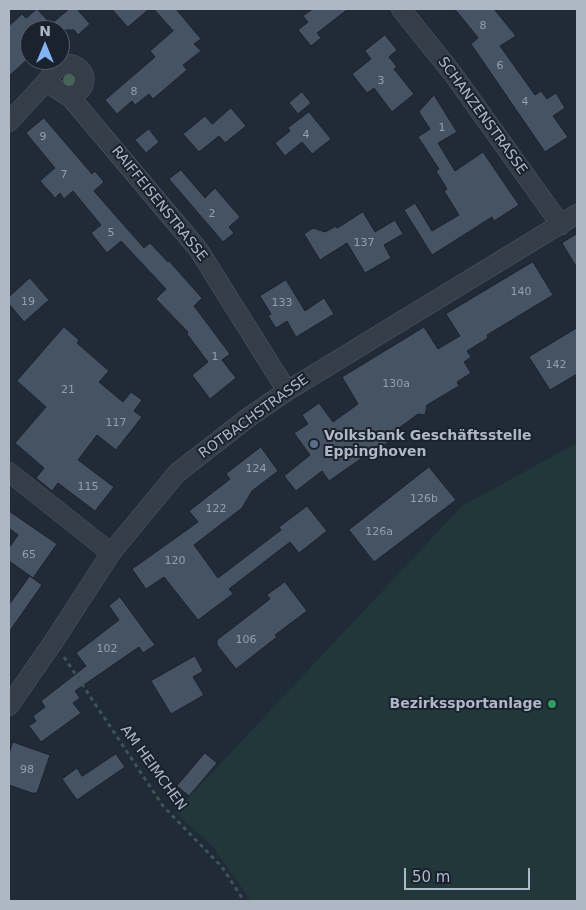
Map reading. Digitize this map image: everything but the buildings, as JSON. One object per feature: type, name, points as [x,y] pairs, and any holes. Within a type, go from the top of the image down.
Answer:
[{"type":"street","name":"SCHANZENSTRASSE","points":[[401,9],[453,74],[561,225]]},
{"type":"street","points":[[9,122],[60,66],[68,63],[77,66],[83,72],[84,82],[80,90],[71,98]]},
{"type":"street","name":"RAIFFEISENSTRASSE","points":[[46,82],[71,98],[198,249],[287,391]]},
{"type":"street","name":"ROTBACHSTRASSE","points":[[9,706],[111,553],[177,473],[249,417],[287,391],[577,214]]},
{"type":"street","points":[[9,472],[111,553]]},
{"type":"path","name":"AM HEIMCHEN","points":[[54,641],[97,709],[163,806],[222,867],[244,901]]},
{"type":"green space","points":[[577,443],[577,901],[251,901],[214,848],[175,812],[462,506]]},
{"type":"place","name":"Volksbank Geschäftsstelle Eppinghoven","points":[[314,444]]},
{"type":"place","name":"Bezirkssportanlage","points":[[552,704]]}]
